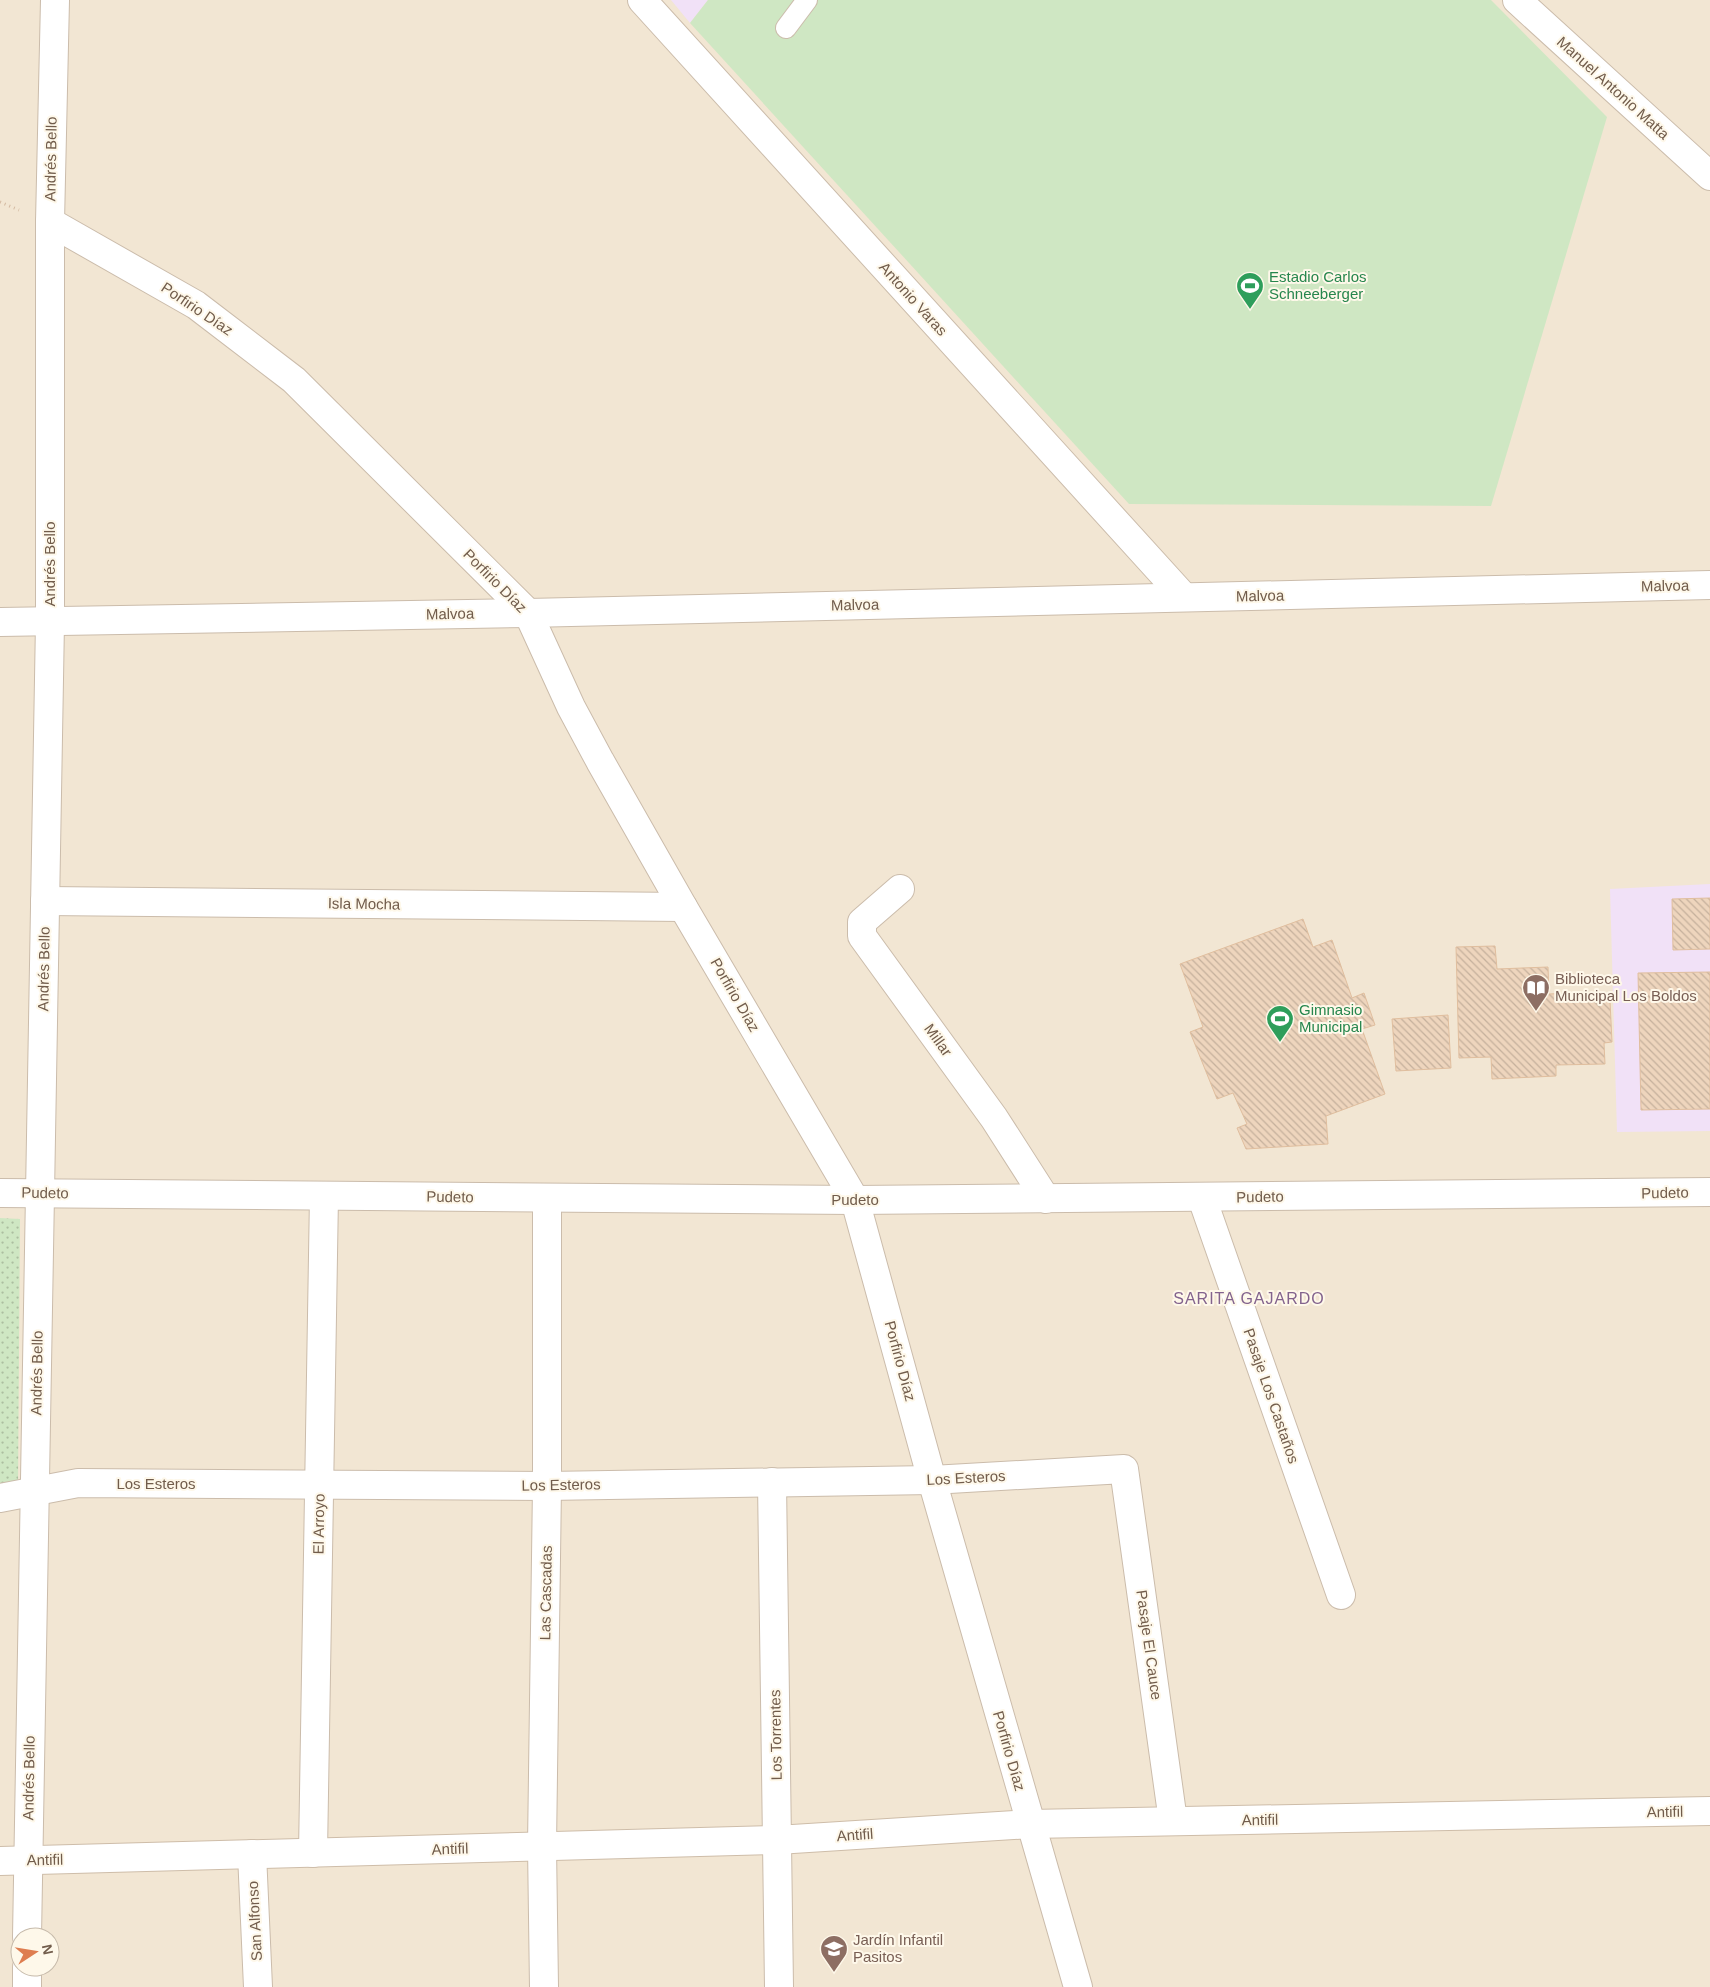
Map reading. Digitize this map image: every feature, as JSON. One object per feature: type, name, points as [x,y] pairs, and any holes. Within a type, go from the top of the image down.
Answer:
[{"type":"street","name":"Andrés Bello","points":[[28,1927],[50,622],[50,222],[54,0]]},
{"type":"street","name":"Antonio Varas","points":[[642,0],[1184,597]]},
{"type":"street","name":"Manuel Antonio Matta","points":[[1518,0],[1710,176]]},
{"type":"street","name":"Porfirio Díaz","points":[[50,222],[196,305],[294,380],[528,613],[575,714],[683,907],[855,1200],[932,1480],[1078,1987]]},
{"type":"street","name":"Malvoa","points":[[0,622],[528,613],[1710,585]]},
{"type":"street","name":"Millar","points":[[900,889],[862,922],[862,936],[994,1118],[1046,1199]]},
{"type":"street","name":"Isla Mocha","points":[[45,901],[683,907]]},
{"type":"street","name":"Pudeto","points":[[0,1192],[855,1200],[1710,1192]]},
{"type":"street","name":"El Arroyo","points":[[313,1853],[324,1196]]},
{"type":"street","name":"Las Cascadas","points":[[544,1987],[542,1846],[547,1486],[546,1198]]},
{"type":"street","name":"Pasaje Los Castaños","points":[[1202,1198],[1340,1594]]},
{"type":"street","name":"Los Esteros","points":[[0,1498],[35,1493],[78,1483],[547,1486],[932,1480],[1124,1469]]},
{"type":"street","name":"Pasaje El Cauce","points":[[1124,1469],[1173,1821]]},
{"type":"street","name":"Los Torrentes","points":[[772,1482],[779,1987]]},
{"type":"street","name":"Antifil","points":[[0,1861],[777,1840],[1030,1824],[1710,1811]]},
{"type":"street","name":"San Alfonso","points":[[252,1854],[258,1987]]},
{"type":"lane","points":[[786,28],[807,0]]},
{"type":"shaded area","points":[[0,0],[1710,0],[1710,1987],[0,1987]]},
{"type":"shaded area","points":[[671,0],[708,0],[690,23]]},
{"type":"shaded area","points":[[1710,884],[1710,1131],[1617,1132],[1610,889]]},
{"type":"green space","name":"Estadio Carlos Schneeberger","points":[[708,0],[1491,0],[1607,117],[1491,506],[1129,504],[690,23]]},
{"type":"green space","points":[[0,1218],[20,1219],[18,1488],[0,1488]]},
{"type":"building","points":[[1710,898],[1710,949],[1673,950],[1672,899]]},
{"type":"building","name":"Gimnasio Municipal","points":[[1303,919],[1313,947],[1332,940],[1352,998],[1364,993],[1375,1025],[1362,1029],[1385,1094],[1326,1116],[1328,1144],[1246,1149],[1237,1128],[1247,1124],[1233,1093],[1217,1099],[1190,1032],[1203,1027],[1180,964]]},
{"type":"building","points":[[1495,946],[1497,969],[1548,967],[1549,994],[1599,992],[1599,1001],[1610,1001],[1612,1042],[1604,1043],[1605,1064],[1556,1065],[1556,1076],[1492,1079],[1491,1057],[1459,1058],[1456,947]]},
{"type":"building","points":[[1710,972],[1710,1109],[1641,1110],[1638,973]]},
{"type":"building","points":[[1448,1015],[1451,1068],[1396,1071],[1392,1019]]},
{"type":"place","name":"Estadio Carlos Schneeberger","points":[[1250,310]]},
{"type":"place","name":"Biblioteca Municipal Los Boldos","points":[[1536,1012]]},
{"type":"place","name":"Gimnasio Municipal","points":[[1280,1043]]},
{"type":"place","name":"Jardín Infantil Pasitos","points":[[834,1973]]},
{"type":"district","name":"SARITA GAJARDO","points":[[1249,1298]]}]
